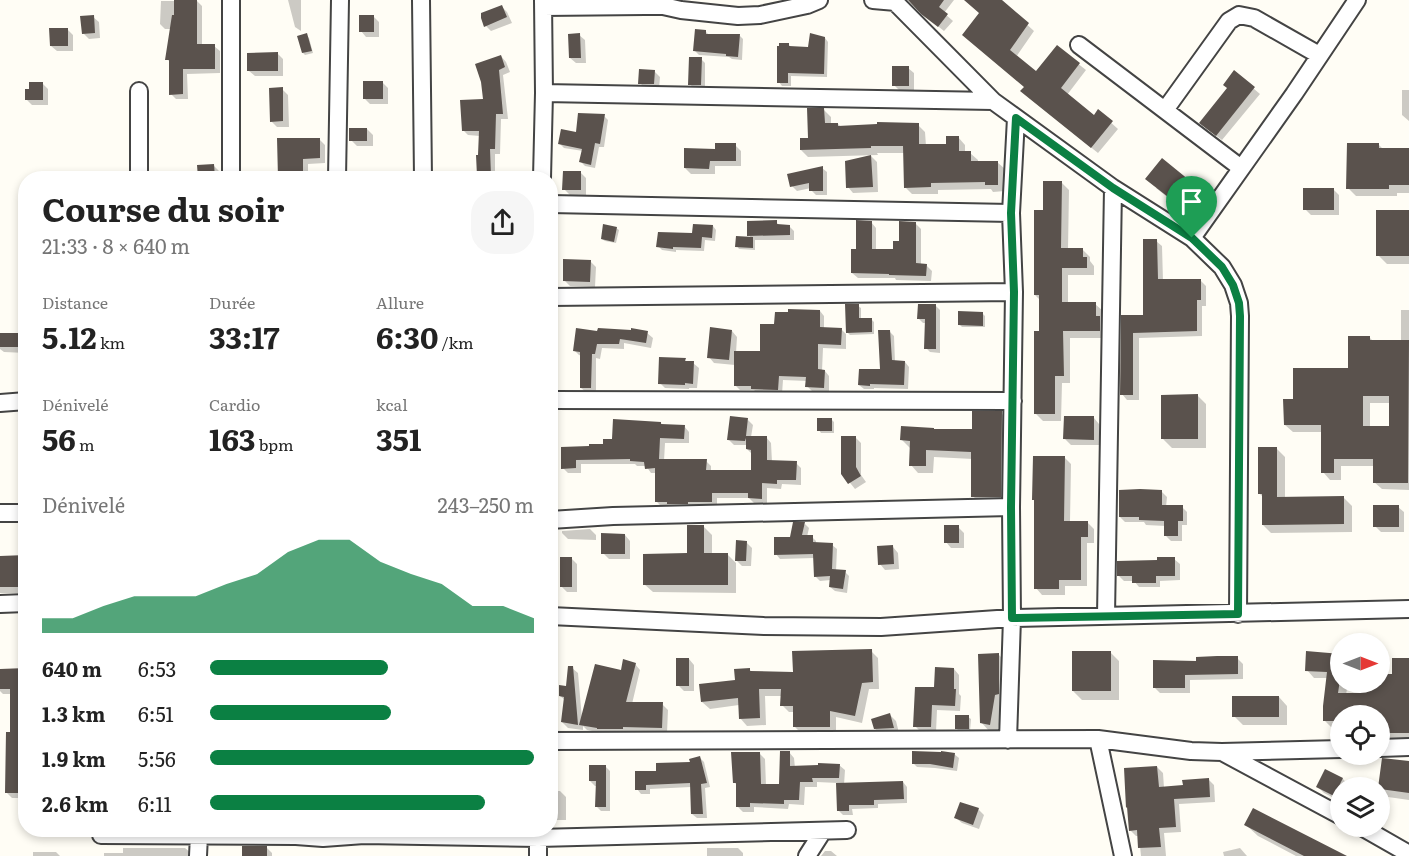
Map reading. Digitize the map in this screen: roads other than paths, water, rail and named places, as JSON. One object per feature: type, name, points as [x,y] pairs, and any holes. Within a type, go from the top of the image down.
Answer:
[{"type":"street","points":[[231,0],[231,171]]},
{"type":"street","points":[[337,171],[340,0]]},
{"type":"street","points":[[421,0],[423,171]]},
{"type":"street","points":[[542,171],[543,3],[663,6],[738,16],[760,15],[807,5],[819,0]]},
{"type":"street","points":[[873,0],[895,1],[993,101],[1113,188],[1192,238],[1222,267],[1233,285],[1239,303],[1240,340],[1238,614]]},
{"type":"street","points":[[1192,238],[1357,0]]},
{"type":"street","points":[[1165,110],[1229,21],[1239,15],[1254,18],[1319,55]]},
{"type":"street","points":[[1079,45],[1241,168]]},
{"type":"street","points":[[139,91],[139,171]]},
{"type":"street","points":[[543,93],[993,101]]},
{"type":"street","points":[[1008,740],[1012,618],[1014,292],[1011,213],[1016,118]]},
{"type":"street","points":[[1106,616],[1113,188]]},
{"type":"street","points":[[558,204],[1011,213]]},
{"type":"street","points":[[558,297],[1014,292]]},
{"type":"street","points":[[558,400],[1013,401]]},
{"type":"street","points":[[0,403],[18,401]]},
{"type":"street","points":[[558,519],[613,516],[1011,507]]},
{"type":"street","points":[[0,513],[18,513]]},
{"type":"street","points":[[0,604],[18,603]]},
{"type":"street","points":[[558,616],[764,626],[881,627],[1012,618],[1409,609]]},
{"type":"street","points":[[1098,739],[1123,856]]},
{"type":"street","points":[[558,741],[1098,739],[1191,751],[1330,749]]},
{"type":"street","points":[[1390,748],[1409,747]]},
{"type":"street","points":[[1222,752],[1330,810]]},
{"type":"street","points":[[558,834],[847,830]]},
{"type":"street","points":[[807,856],[823,831]]},
{"type":"street","points":[[198,856],[199,837]]},
{"type":"street","points":[[310,837],[337,837]]},
{"type":"street","points":[[538,837],[538,856]]},
{"type":"street","points":[[1379,837],[1409,854]]}]
